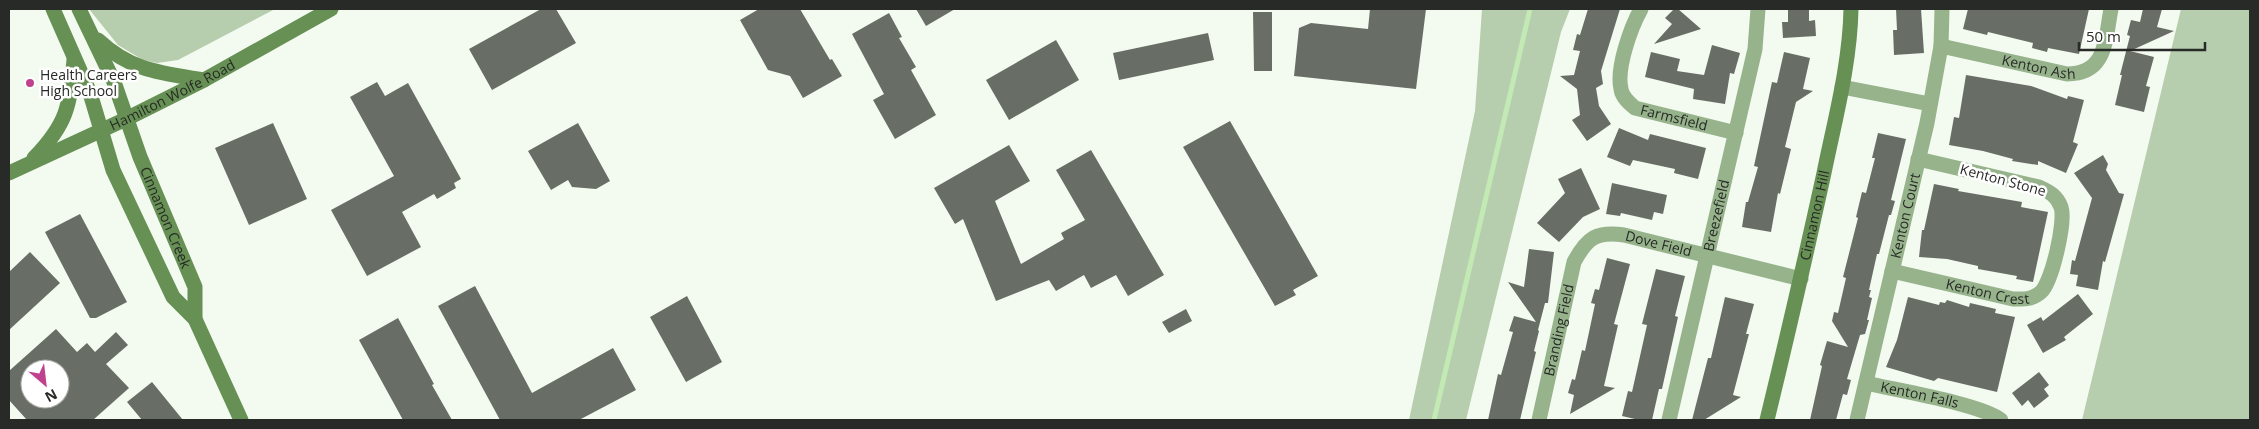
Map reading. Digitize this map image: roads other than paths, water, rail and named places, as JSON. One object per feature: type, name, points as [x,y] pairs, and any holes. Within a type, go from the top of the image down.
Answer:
[{"type":"street","name":"Cinnamon Creek","points":[[53,9],[90,93],[113,170],[173,297],[195,319],[241,420]]},
{"type":"street","name":"Cinnamon Creek","points":[[79,9],[114,82],[126,119],[195,287],[195,319]]},
{"type":"street","name":"Hamilton Wolfe Road","points":[[9,173],[126,119],[204,80],[331,9]]},
{"type":"street","name":"Farmsfield","points":[[1641,9],[1634,21],[1620,72],[1620,89],[1629,103],[1635,108],[1736,133]]},
{"type":"street","name":"Breezefield","points":[[1669,420],[1755,49],[1758,9]]},
{"type":"street","name":"Cinnamon Hill","points":[[1767,420],[1801,279],[1842,87],[1850,38],[1851,9]]},
{"type":"street","name":"Kenton Court","points":[[1857,420],[1930,104],[1941,46],[1942,9]]},
{"type":"street","name":"Kenton Ash","points":[[1941,46],[2067,74],[2081,74],[2091,69],[2098,62],[2111,9]]},
{"type":"street","points":[[93,36],[112,53],[138,68],[204,80]]},
{"type":"street","points":[[28,164],[52,140],[64,121],[69,104],[75,56]]},
{"type":"street","points":[[1842,87],[1930,104]]},
{"type":"street","name":"Kenton Stone","points":[[1918,159],[2039,188],[2052,194],[2062,208],[2063,218],[2055,255]]},
{"type":"street","name":"Dove Field","points":[[1587,243],[1593,237],[1606,233],[1708,255],[1801,279]]},
{"type":"street","name":"Branding Field","points":[[1538,420],[1574,262],[1587,243]]},
{"type":"street","name":"Kenton Crest","points":[[1892,271],[2012,299],[2028,300],[2042,292],[2048,284],[2055,255]]},
{"type":"street","name":"Kenton Falls","points":[[1866,384],[1992,413],[2001,420]]},
{"type":"waterway","points":[[1434,420],[1530,9]]},
{"type":"place","name":"Health Careers High School","points":[[30,83]]}]
